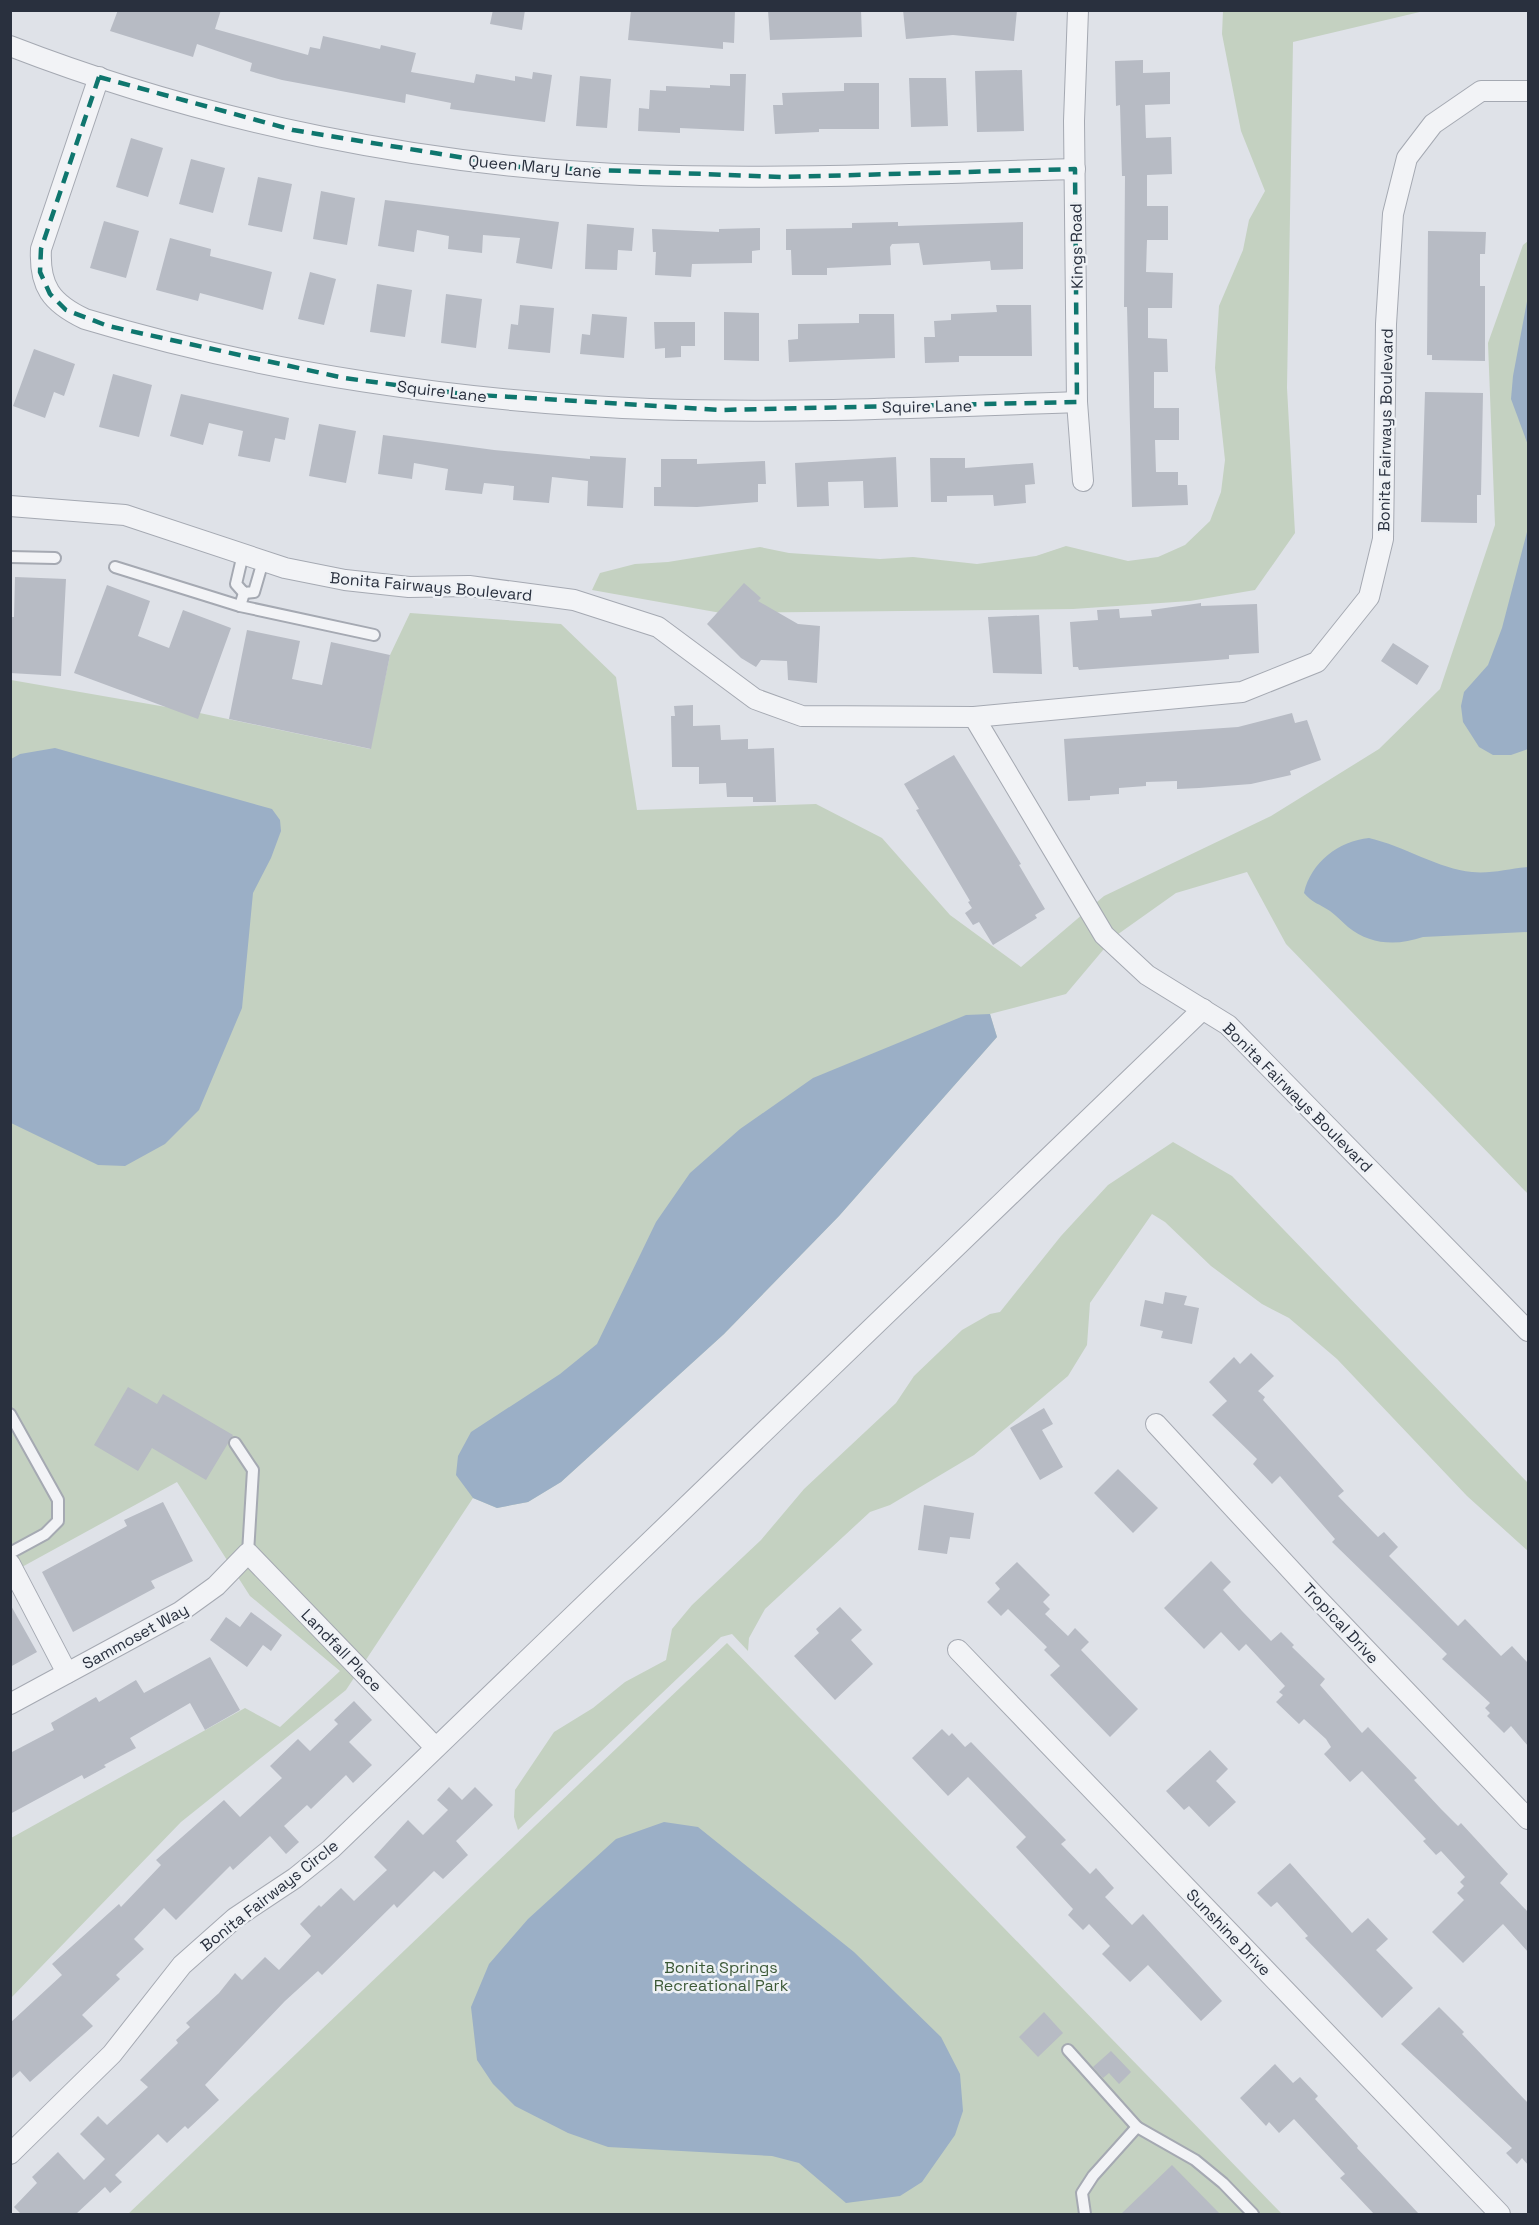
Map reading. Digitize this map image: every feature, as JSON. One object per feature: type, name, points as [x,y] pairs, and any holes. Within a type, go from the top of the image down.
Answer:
[{"type":"street","name":"Kings Road","points":[[1078,10],[1075,169],[1077,402],[1083,480]]},
{"type":"street","name":"Queen Mary Lane","points":[[10,46],[170,99],[292,130],[393,149],[520,167],[639,175],[783,177],[1075,169]]},
{"type":"street","name":"Squire Lane","points":[[99,77],[41,249],[40,272],[50,294],[66,310],[85,319],[225,354],[344,378],[463,394],[578,405],[719,410],[1077,402]]},
{"type":"street","name":"Bonita Fairways Boulevard","points":[[10,506],[125,515],[263,561],[345,580],[409,587],[469,586],[574,600],[658,627],[755,699],[802,716],[974,717],[1242,692],[1317,662],[1369,597],[1383,539],[1386,324],[1392,225],[1407,158],[1433,124],[1481,91],[1528,91]]},
{"type":"street","name":"Bonita Fairways Boulevard","points":[[974,717],[1104,935],[1147,975],[1228,1024],[1528,1331]]},
{"type":"street","name":"Bonita Fairways Circle","points":[[10,2154],[112,2054],[182,1965],[235,1918],[331,1849],[1203,1010]]},
{"type":"street","name":"Tropical Drive","points":[[1155,1424],[1314,1595],[1528,1819]]},
{"type":"street","name":"Landfall Place","points":[[248,1553],[435,1747]]},
{"type":"street","name":"Sammoset Way","points":[[10,1704],[199,1600],[233,1571],[248,1553]]},
{"type":"street","points":[[10,1564],[67,1673]]},
{"type":"street","name":"Sunshine Drive","points":[[958,1650],[1500,2214]]},
{"type":"lane","points":[[243,554],[236,584],[244,593]]},
{"type":"lane","points":[[10,557],[55,558]]},
{"type":"lane","points":[[244,593],[254,592],[263,561]]},
{"type":"lane","points":[[114,567],[240,606],[374,635]]},
{"type":"lane","points":[[240,606],[244,593]]},
{"type":"lane","points":[[10,1414],[58,1500],[58,1521],[45,1534],[10,1553]]},
{"type":"lane","points":[[235,1443],[253,1470],[248,1553]]},
{"type":"lane","points":[[1068,2050],[1137,2127],[1195,2160],[1223,2183],[1253,2214]]},
{"type":"lane","points":[[1085,2214],[1082,2193],[1093,2176],[1137,2127]]},
{"type":"highlighted area","points":[[99,77],[293,130],[520,167],[783,177],[1075,169],[1077,402],[719,410],[463,394],[344,378],[108,326],[66,310],[50,294],[40,272],[41,249]]},
{"type":"green space","points":[[1223,11],[1424,11],[1293,42],[1287,388],[1295,533],[1255,590],[1190,601],[1073,609],[721,613],[592,590],[600,573],[635,564],[668,562],[760,547],[789,553],[880,559],[913,557],[977,564],[1036,556],[1066,546],[1128,561],[1158,557],[1185,545],[1210,521],[1221,492],[1225,460],[1215,368],[1219,306],[1243,250],[1249,220],[1265,191],[1241,131],[1222,34]]},
{"type":"green space","points":[[1528,241],[1528,1194],[1286,944],[1247,872],[1176,893],[1114,937],[1066,994],[990,1014],[997,1037],[839,1216],[724,1334],[561,1482],[528,1502],[497,1508],[473,1498],[346,1690],[181,1822],[11,1998],[11,1838],[245,1708],[280,1727],[340,1671],[250,1596],[177,1482],[11,1573],[11,680],[195,712],[370,749],[390,655],[410,613],[561,624],[616,677],[637,810],[816,804],[882,838],[950,915],[1021,967],[1104,896],[1271,816],[1379,749],[1440,689],[1495,525],[1488,343],[1523,245]]},
{"type":"green space","points":[[1173,1142],[1232,1176],[1528,1483],[1528,1551],[1467,1496],[1337,1359],[1289,1318],[1262,1304],[1211,1266],[1165,1222],[1152,1214],[1090,1303],[1087,1345],[1068,1376],[974,1455],[890,1505],[870,1512],[765,1609],[749,1638],[748,1651],[732,1634],[721,1637],[518,1830],[514,1817],[515,1790],[554,1732],[593,1708],[625,1682],[666,1660],[672,1629],[692,1605],[761,1540],[804,1489],[896,1403],[914,1376],[962,1330],[990,1314],[1000,1312],[1061,1236],[1108,1185]]},
{"type":"green space","name":"Bonita Springs Recreational Park","points":[[727,1643],[1282,2214],[128,2214]]},
{"type":"water","points":[[1528,296],[1528,445],[1511,399]]},
{"type":"water","points":[[1528,528],[1528,749],[1511,755],[1493,755],[1479,747],[1463,722],[1461,706],[1464,692],[1488,665],[1502,628]]},
{"type":"water","points":[[55,748],[272,809],[280,820],[281,831],[271,858],[253,893],[242,1008],[199,1110],[165,1144],[125,1166],[98,1165],[11,1123],[11,759],[20,754]]},
{"type":"water","points":[[1369,838],[1460,870],[1487,872],[1528,867],[1528,932],[1423,937],[1394,943],[1375,940],[1356,933],[1333,913],[1304,893],[1313,872],[1328,855],[1347,843]]},
{"type":"water","points":[[990,1014],[997,1037],[839,1216],[724,1334],[561,1482],[528,1502],[497,1508],[473,1498],[456,1475],[458,1456],[471,1432],[560,1374],[597,1344],[656,1222],[690,1173],[740,1129],[813,1078],[966,1015]]},
{"type":"water","points":[[664,1822],[698,1827],[854,1952],[941,2037],[960,2074],[963,2111],[955,2135],[922,2182],[900,2196],[846,2203],[799,2163],[772,2156],[608,2147],[568,2133],[515,2106],[493,2084],[477,2060],[471,2007],[489,1964],[528,1919],[616,1839]]},
{"type":"building","points":[[118,10],[221,10],[215,29],[308,55],[310,47],[320,49],[323,36],[380,49],[381,45],[416,53],[411,72],[474,83],[476,74],[515,81],[515,76],[532,79],[533,72],[552,75],[545,122],[450,109],[451,103],[406,94],[405,103],[282,80],[250,71],[252,63],[197,44],[193,57],[110,31]]},
{"type":"building","points":[[493,10],[525,10],[522,30],[490,24]]},
{"type":"building","points":[[631,10],[735,10],[734,43],[723,42],[723,49],[628,40]]},
{"type":"building","points":[[768,10],[861,10],[862,37],[770,40]]},
{"type":"building","points":[[903,10],[1017,10],[1014,41],[953,35],[906,39]]},
{"type":"building","points":[[1143,60],[1143,73],[1170,72],[1170,104],[1145,105],[1146,138],[1171,137],[1172,174],[1147,175],[1147,206],[1168,206],[1168,240],[1147,240],[1146,272],[1173,273],[1172,308],[1148,308],[1148,338],[1167,339],[1168,372],[1154,372],[1154,408],[1179,408],[1179,440],[1155,440],[1156,472],[1178,472],[1178,485],[1187,485],[1188,505],[1132,507],[1127,307],[1124,307],[1125,176],[1122,176],[1120,105],[1116,106],[1115,61]]},
{"type":"building","points":[[1022,70],[1024,131],[977,132],[975,71]]},
{"type":"building","points":[[730,74],[746,74],[744,131],[680,128],[680,133],[638,131],[639,108],[649,109],[650,90],[666,91],[666,86],[710,88],[710,85],[730,86]]},
{"type":"building","points":[[580,76],[611,79],[607,128],[576,126]]},
{"type":"building","points":[[909,78],[946,78],[948,126],[911,127]]},
{"type":"building","points":[[844,83],[879,83],[879,129],[819,129],[819,132],[775,134],[773,105],[783,105],[782,93],[844,91]]},
{"type":"building","points":[[131,138],[163,148],[148,197],[116,187]]},
{"type":"building","points":[[191,159],[225,168],[213,213],[179,204]]},
{"type":"building","points":[[258,177],[292,184],[282,232],[248,225]]},
{"type":"building","points":[[321,191],[355,198],[347,245],[313,239]]},
{"type":"building","points":[[385,200],[559,222],[552,269],[516,263],[520,238],[483,235],[482,253],[448,249],[449,236],[417,230],[414,252],[378,246]]},
{"type":"building","points":[[104,221],[139,231],[126,278],[90,268]]},
{"type":"building","points":[[898,222],[898,226],[1023,222],[1023,269],[991,270],[990,261],[923,265],[919,243],[892,244],[890,247],[891,265],[827,268],[827,275],[792,275],[791,250],[786,250],[786,229],[852,228],[852,223]]},
{"type":"building","points":[[587,224],[634,228],[632,251],[618,250],[617,270],[585,269]]},
{"type":"building","points":[[760,228],[760,250],[752,251],[752,263],[692,264],[691,277],[655,275],[656,252],[653,252],[652,229],[719,232],[719,229]]},
{"type":"building","points":[[1428,231],[1486,232],[1485,254],[1480,254],[1480,286],[1485,286],[1485,361],[1432,360],[1432,355],[1427,355]]},
{"type":"building","points":[[170,238],[211,249],[210,256],[272,272],[263,310],[200,293],[198,301],[156,290]]},
{"type":"building","points":[[310,272],[336,279],[324,325],[298,319]]},
{"type":"building","points":[[377,284],[412,290],[405,337],[370,332]]},
{"type":"building","points":[[446,294],[482,299],[476,348],[441,343]]},
{"type":"building","points":[[520,305],[554,308],[550,353],[508,349],[511,324],[518,325]]},
{"type":"building","points":[[996,305],[1031,305],[1032,356],[959,356],[959,362],[925,363],[924,337],[935,337],[934,321],[951,320],[951,314],[997,312]]},
{"type":"building","points":[[724,312],[759,313],[759,361],[724,360]]},
{"type":"building","points":[[592,314],[627,317],[624,358],[580,354],[582,334],[590,335]]},
{"type":"building","points":[[859,314],[894,314],[895,358],[789,362],[788,340],[798,339],[798,324],[859,323]]},
{"type":"building","points":[[654,322],[695,322],[695,346],[681,346],[681,357],[665,358],[665,348],[655,349]]},
{"type":"building","points":[[34,349],[75,364],[64,396],[54,392],[45,418],[13,406]]},
{"type":"building","points":[[113,374],[152,385],[139,437],[99,427]]},
{"type":"building","points":[[1425,392],[1483,393],[1481,495],[1477,495],[1477,523],[1421,522]]},
{"type":"building","points":[[181,394],[289,418],[285,440],[275,438],[270,462],[238,456],[243,431],[209,423],[203,445],[170,436]]},
{"type":"building","points":[[319,424],[356,431],[346,483],[309,476]]},
{"type":"building","points":[[383,435],[494,450],[590,459],[590,456],[626,458],[623,508],[587,506],[588,481],[552,477],[549,503],[513,500],[514,486],[484,483],[482,494],[445,490],[448,469],[414,463],[412,479],[378,474]]},
{"type":"building","points":[[896,457],[898,507],[864,508],[863,481],[828,482],[829,506],[797,507],[795,463]]},
{"type":"building","points":[[930,458],[965,458],[965,468],[1033,463],[1035,484],[1025,485],[1026,503],[994,506],[993,495],[947,496],[947,502],[931,502]]},
{"type":"building","points":[[661,459],[697,459],[697,464],[765,461],[766,484],[758,484],[758,502],[697,507],[654,506],[654,487],[661,487]]},
{"type":"building","points":[[15,577],[66,579],[61,676],[10,673],[10,617],[14,617]]},
{"type":"building","points":[[744,583],[761,598],[758,601],[798,624],[820,626],[817,683],[788,680],[787,661],[761,660],[756,667],[741,658],[707,624]]},
{"type":"building","points":[[107,585],[150,601],[138,636],[169,648],[183,610],[231,628],[198,719],[74,673]]},
{"type":"building","points":[[1201,603],[1201,606],[1257,604],[1259,653],[1229,655],[1229,659],[1205,661],[1079,670],[1078,667],[1073,667],[1070,622],[1098,620],[1097,610],[1119,609],[1120,618],[1152,616],[1151,610]]},
{"type":"building","points":[[1039,615],[1042,674],[993,673],[988,617]]},
{"type":"building","points":[[247,630],[300,641],[292,679],[322,685],[331,642],[390,655],[371,749],[229,719]]},
{"type":"building","points":[[1393,643],[1429,666],[1417,685],[1381,661]]},
{"type":"building","points":[[693,705],[693,726],[720,725],[721,740],[748,739],[748,749],[774,748],[776,802],[753,802],[753,797],[727,797],[726,783],[699,784],[699,767],[672,767],[671,716],[675,716],[674,706]]},
{"type":"building","points":[[1292,713],[1295,723],[1307,720],[1321,760],[1290,771],[1291,775],[1251,784],[1199,788],[1177,789],[1177,781],[1146,782],[1146,786],[1119,788],[1119,794],[1090,796],[1090,800],[1068,801],[1064,739],[1238,727]]},
{"type":"building","points":[[954,755],[1021,864],[1019,865],[1045,909],[1035,915],[1037,918],[993,945],[979,922],[973,925],[965,913],[972,908],[968,902],[970,901],[916,810],[919,809],[904,784]]},
{"type":"building","points":[[1165,1292],[1187,1296],[1184,1305],[1199,1308],[1192,1344],[1161,1338],[1163,1331],[1140,1326],[1145,1300],[1163,1304]]},
{"type":"building","points":[[1251,1353],[1274,1376],[1258,1391],[1265,1397],[1263,1400],[1344,1491],[1338,1496],[1378,1537],[1384,1532],[1398,1547],[1389,1556],[1458,1626],[1465,1619],[1501,1656],[1512,1646],[1528,1663],[1528,1746],[1511,1726],[1504,1733],[1487,1716],[1490,1713],[1485,1708],[1490,1703],[1442,1659],[1447,1654],[1332,1542],[1335,1539],[1280,1476],[1272,1484],[1253,1464],[1257,1459],[1212,1415],[1227,1401],[1209,1382],[1234,1357],[1240,1364]]},
{"type":"building","points":[[128,1387],[157,1404],[163,1394],[233,1435],[206,1480],[152,1448],[138,1471],[94,1445]]},
{"type":"building","points":[[1044,1408],[1053,1424],[1042,1430],[1063,1467],[1040,1480],[1010,1428]]},
{"type":"building","points":[[1118,1469],[1158,1508],[1133,1533],[1094,1493]]},
{"type":"building","points":[[163,1502],[193,1561],[151,1581],[155,1588],[73,1632],[42,1572],[127,1526],[124,1520]]},
{"type":"building","points":[[924,1505],[974,1513],[970,1539],[950,1537],[947,1554],[918,1550]]},
{"type":"building","points":[[1211,1561],[1231,1582],[1223,1590],[1242,1611],[1271,1641],[1281,1632],[1294,1645],[1292,1647],[1325,1679],[1320,1685],[1362,1733],[1368,1727],[1417,1778],[1414,1780],[1441,1809],[1458,1826],[1461,1823],[1508,1874],[1500,1883],[1528,1912],[1528,1952],[1503,1924],[1463,1963],[1432,1932],[1464,1900],[1457,1893],[1464,1886],[1460,1882],[1465,1877],[1441,1851],[1436,1855],[1423,1841],[1426,1839],[1362,1771],[1350,1782],[1324,1754],[1331,1747],[1326,1739],[1304,1719],[1299,1724],[1276,1702],[1283,1695],[1279,1692],[1285,1686],[1246,1644],[1239,1651],[1221,1632],[1204,1649],[1164,1608]]},
{"type":"building","points":[[1017,1562],[1050,1595],[1043,1602],[1050,1609],[1045,1614],[1068,1636],[1075,1628],[1089,1642],[1081,1650],[1138,1709],[1110,1737],[1050,1675],[1060,1666],[1044,1650],[1047,1647],[1008,1609],[1001,1616],[987,1602],[1000,1589],[995,1583]]},
{"type":"building","points":[[10,1604],[37,1652],[10,1667]]},
{"type":"building","points":[[840,1607],[862,1630],[851,1640],[873,1664],[835,1700],[794,1656],[819,1633],[816,1629]]},
{"type":"building","points":[[251,1612],[282,1635],[271,1651],[263,1645],[247,1667],[210,1640],[226,1617],[240,1627]]},
{"type":"building","points":[[210,1657],[240,1710],[205,1730],[190,1703],[130,1738],[136,1748],[104,1765],[106,1767],[84,1779],[82,1775],[10,1814],[10,1753],[54,1730],[51,1723],[96,1697],[99,1702],[136,1680],[144,1693]]},
{"type":"building","points":[[354,1701],[372,1720],[349,1742],[372,1765],[353,1783],[346,1775],[311,1809],[307,1805],[284,1826],[299,1842],[286,1854],[270,1836],[233,1870],[230,1866],[176,1920],[164,1908],[134,1939],[144,1949],[116,1975],[120,1979],[82,2015],[93,2026],[30,2082],[20,2071],[10,2080],[10,2023],[62,1975],[52,1964],[119,1904],[121,1907],[161,1865],[156,1860],[224,1800],[240,1817],[282,1778],[270,1766],[298,1739],[310,1751],[338,1724],[334,1720]]},
{"type":"building","points":[[942,1729],[949,1736],[952,1733],[965,1747],[971,1742],[1066,1840],[1061,1844],[1090,1874],[1096,1868],[1114,1888],[1105,1897],[1132,1925],[1143,1914],[1222,2001],[1201,2021],[1148,1965],[1130,1982],[1102,1954],[1110,1946],[1089,1924],[1083,1930],[1068,1915],[1073,1909],[1016,1847],[1026,1837],[968,1777],[948,1796],[912,1758]]},
{"type":"building","points":[[1210,1750],[1228,1769],[1216,1781],[1236,1802],[1209,1827],[1189,1806],[1184,1810],[1166,1791]]},
{"type":"building","points":[[449,1787],[462,1800],[475,1787],[493,1805],[456,1841],[468,1855],[443,1879],[434,1871],[397,1908],[394,1904],[322,1975],[318,1971],[285,2001],[205,2085],[219,2100],[188,2129],[185,2126],[167,2143],[158,2134],[115,2175],[122,2182],[110,2193],[105,2187],[76,2214],[21,2214],[14,2207],[37,2183],[32,2177],[58,2152],[84,2180],[105,2159],[80,2134],[98,2116],[107,2125],[148,2087],[140,2080],[178,2043],[176,2040],[190,2027],[186,2023],[219,1993],[235,1973],[242,1980],[265,1957],[279,1970],[311,1936],[300,1924],[319,1905],[321,1907],[341,1888],[354,1901],[387,1870],[374,1857],[408,1820],[423,1835],[448,1810],[437,1800]]},
{"type":"building","points":[[1290,1863],[1352,1933],[1368,1918],[1388,1939],[1376,1950],[1413,1988],[1382,2018],[1305,1938],[1308,1936],[1277,1902],[1271,1907],[1257,1893]]},
{"type":"building","points":[[1439,2007],[1528,2103],[1528,2165],[1522,2158],[1517,2164],[1506,2153],[1512,2148],[1401,2044]]},
{"type":"building","points":[[1044,2012],[1063,2033],[1038,2057],[1019,2037]]},
{"type":"building","points":[[1111,2051],[1131,2072],[1119,2084],[1109,2073],[1103,2078],[1093,2067]]},
{"type":"building","points":[[1275,2064],[1293,2083],[1300,2077],[1318,2096],[1315,2099],[1358,2146],[1357,2148],[1419,2214],[1374,2214],[1340,2178],[1345,2174],[1294,2119],[1279,2133],[1269,2122],[1266,2126],[1240,2098]]},
{"type":"building","points":[[1172,2165],[1220,2214],[1121,2214]]}]
